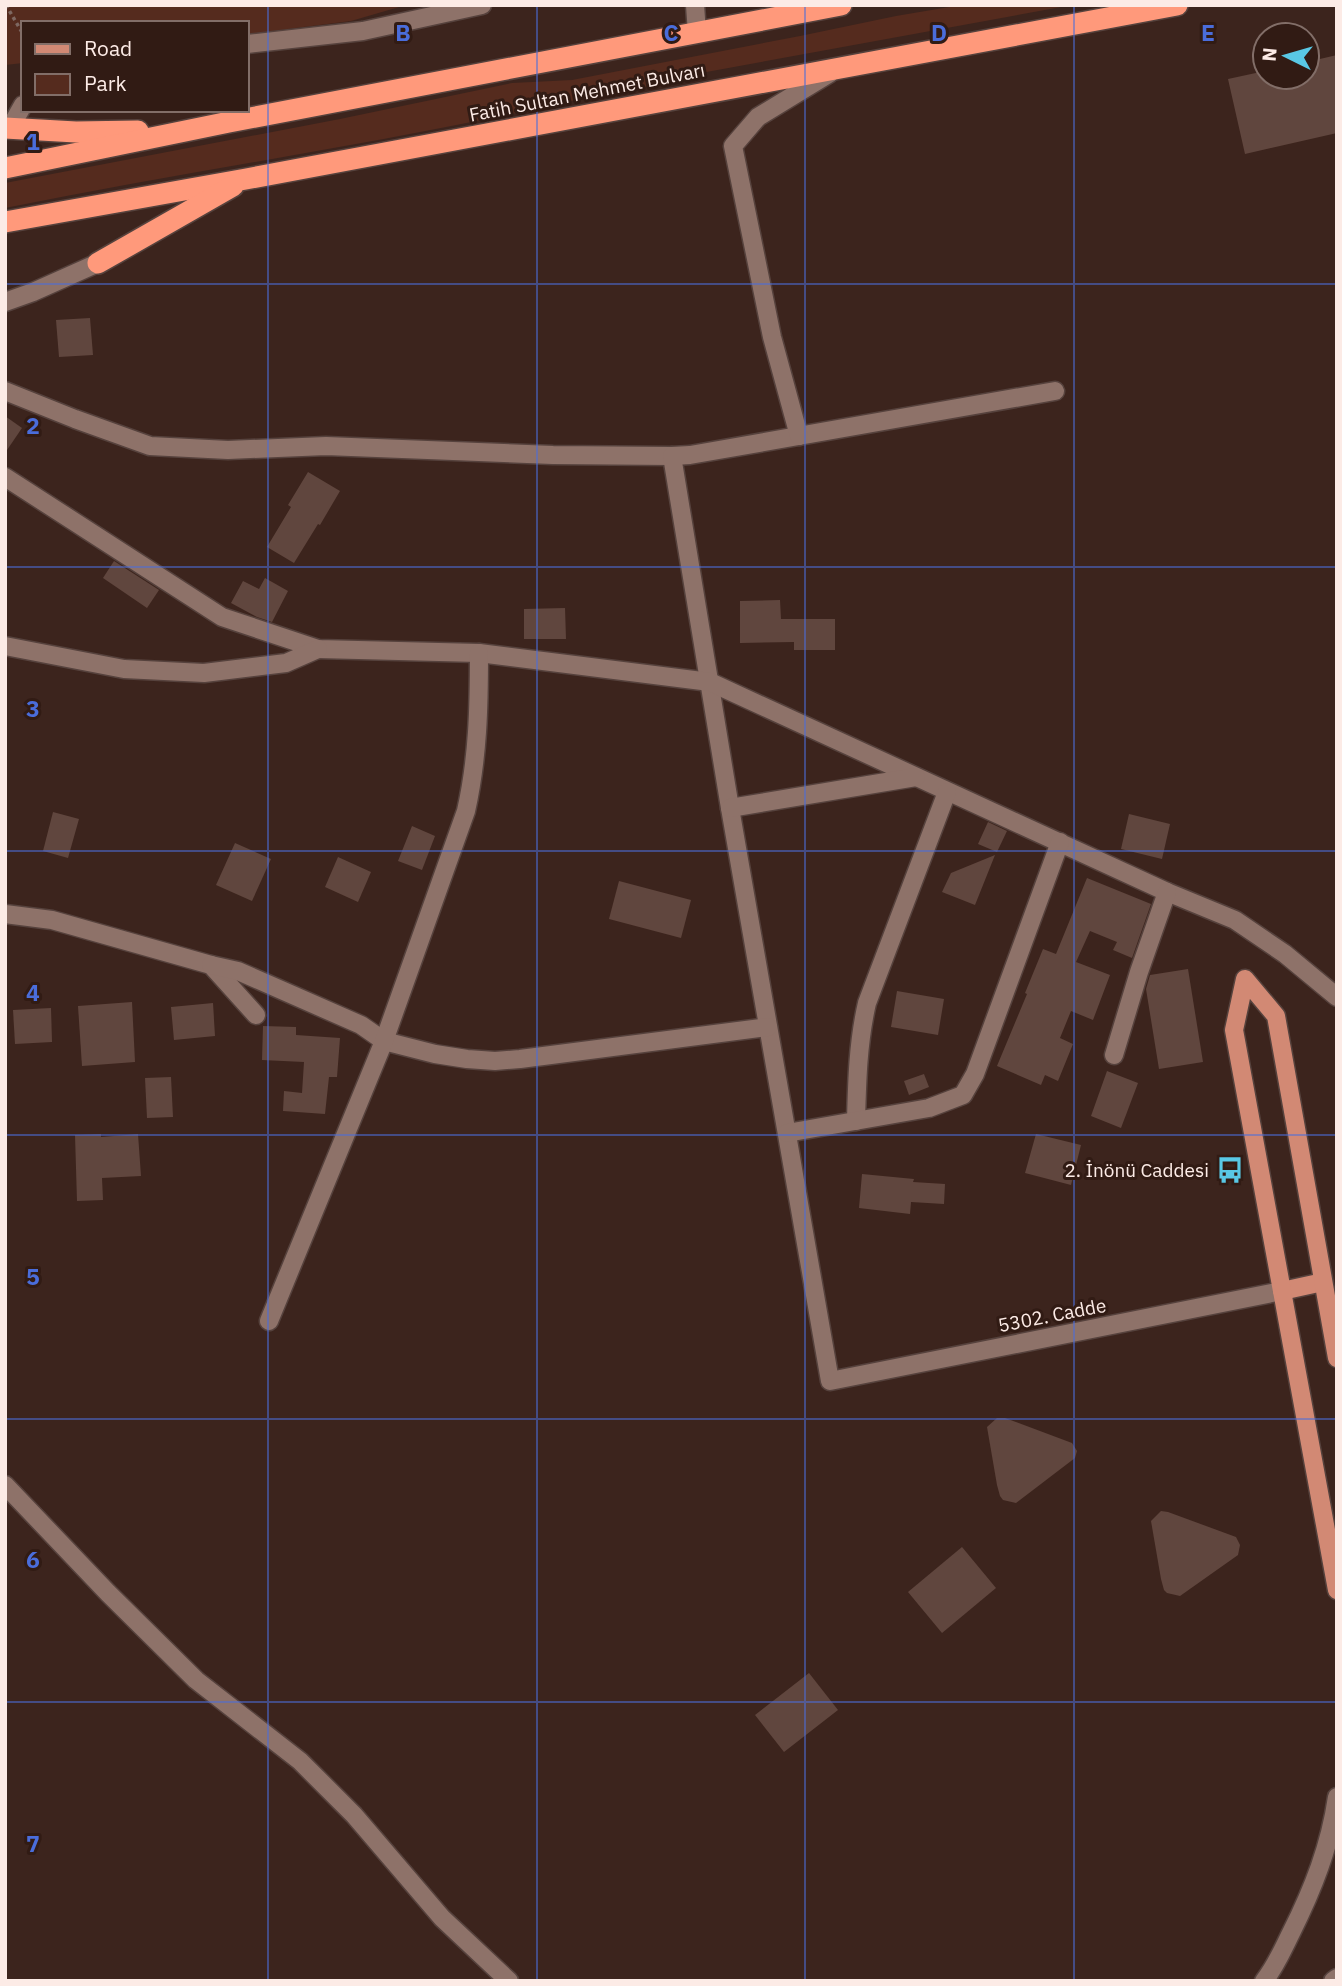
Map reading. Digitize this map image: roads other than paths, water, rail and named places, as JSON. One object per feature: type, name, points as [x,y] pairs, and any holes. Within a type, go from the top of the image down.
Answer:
[{"type":"highway","name":"Fatih Sultan Mehmet Bulvarı","points":[[5,168],[841,5]]},
{"type":"highway","name":"Fatih Sultan Mehmet Bulvarı","points":[[5,222],[1177,5]]},
{"type":"highway","points":[[7,128],[76,132],[190,130]]},
{"type":"highway","points":[[98,263],[246,179]]},
{"type":"main road","points":[[1337,1358],[1276,1016],[1245,979],[1234,1030],[1337,1590]]},
{"type":"main road","points":[[1282,1291],[1323,1282]]},
{"type":"street","points":[[248,44],[363,32],[482,5]]},
{"type":"street","points":[[695,5],[697,33]]},
{"type":"street","points":[[799,436],[772,337],[733,146],[758,117],[836,69]]},
{"type":"street","points":[[7,128],[21,108]]},
{"type":"street","points":[[5,302],[98,263]]},
{"type":"street","points":[[5,391],[150,446],[228,450],[326,446],[553,455],[672,456],[1055,391]]},
{"type":"street","points":[[672,456],[787,1133],[929,1108],[962,1095],[970,1085],[1060,842]]},
{"type":"street","points":[[5,477],[222,617],[318,649],[479,653],[710,682],[1167,892],[1236,920],[1285,954],[1337,997]]},
{"type":"street","points":[[5,646],[124,669],[204,673],[286,663],[318,649]]},
{"type":"street","points":[[269,1321],[384,1041],[466,811],[473,782],[479,721],[479,653]]},
{"type":"street","points":[[730,808],[916,777]]},
{"type":"street","points":[[856,1121],[858,1060],[867,1003],[947,792]]},
{"type":"street","points":[[1114,1055],[1167,892]]},
{"type":"street","points":[[5,914],[52,920],[238,971],[361,1025],[384,1041],[467,1059],[495,1061],[768,1027]]},
{"type":"street","points":[[211,965],[256,1015]]},
{"type":"street","name":"5302. Cadde","points":[[787,1133],[831,1381],[1282,1291]]},
{"type":"street","points":[[5,1485],[108,1593],[197,1680],[300,1761],[354,1815],[442,1918],[509,1981]]},
{"type":"street","points":[[1264,1981],[1273,1969],[1311,1893],[1333,1824],[1337,1797]]},
{"type":"place","name":"2. İnönü Caddesi","points":[[1230,1170]]}]
